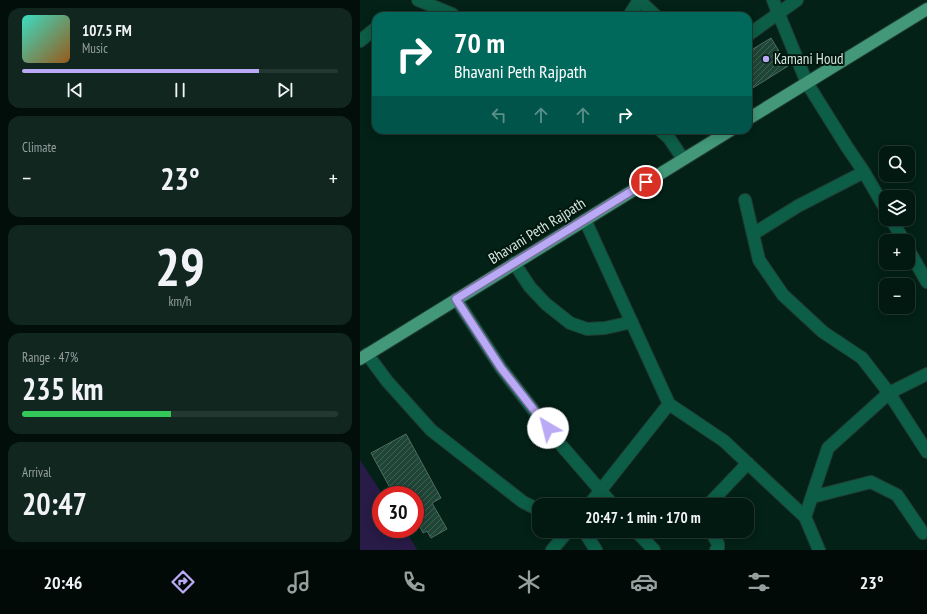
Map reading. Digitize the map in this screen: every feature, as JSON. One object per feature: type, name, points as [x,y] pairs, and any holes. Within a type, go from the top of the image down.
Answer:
[{"type":"main road","points":[[752,115],[927,9]]},
{"type":"main road","name":"Bhavani Peth Rajpath","points":[[363,356],[725,134]]},
{"type":"street","points":[[418,0],[447,12]]},
{"type":"street","points":[[632,12],[639,0],[652,12]]},
{"type":"street","points":[[773,0],[807,83],[879,198]]},
{"type":"street","points":[[752,32],[798,0]]},
{"type":"street","points":[[360,41],[372,31]]},
{"type":"street","points":[[664,134],[669,138],[683,160]]},
{"type":"street","points":[[753,234],[798,206],[864,172]]},
{"type":"street","points":[[745,200],[759,260],[783,295],[823,332],[862,358],[889,393],[927,452]]},
{"type":"street","points":[[585,220],[669,404],[724,441],[805,517],[819,550]]},
{"type":"street","points":[[915,261],[927,282]]},
{"type":"street","points":[[514,263],[530,287],[546,304],[570,323],[587,329],[605,328],[632,322]]},
{"type":"street","points":[[456,299],[501,368],[555,438],[606,498]]},
{"type":"street","points":[[363,356],[431,430],[522,502],[532,507]]},
{"type":"street","points":[[805,517],[828,448],[889,393],[927,374]]},
{"type":"street","points":[[594,498],[669,404]]},
{"type":"street","points":[[715,498],[748,463]]},
{"type":"street","points":[[812,497],[872,482],[897,495],[923,533]]},
{"type":"street","points":[[552,550],[562,538]]},
{"type":"street","points":[[588,538],[596,550]]},
{"type":"street","points":[[641,538],[648,548]]},
{"type":"street","points":[[715,538],[718,544],[718,548],[716,550]]},
{"type":"shaded area","points":[[360,460],[377,486],[372,486],[372,538],[410,538],[417,549],[360,550]]},
{"type":"building","name":"Kamani Houd","points":[[771,38],[788,66],[752,88],[752,50]]},
{"type":"building","points":[[406,434],[441,498],[432,503],[447,529],[431,538],[427,531],[424,532],[424,486],[389,486],[371,453]]},
{"type":"place","name":"Kamani Houd","points":[[766,59]]},
{"type":"route","points":[[548,428],[501,368],[456,299],[646,182]]}]
